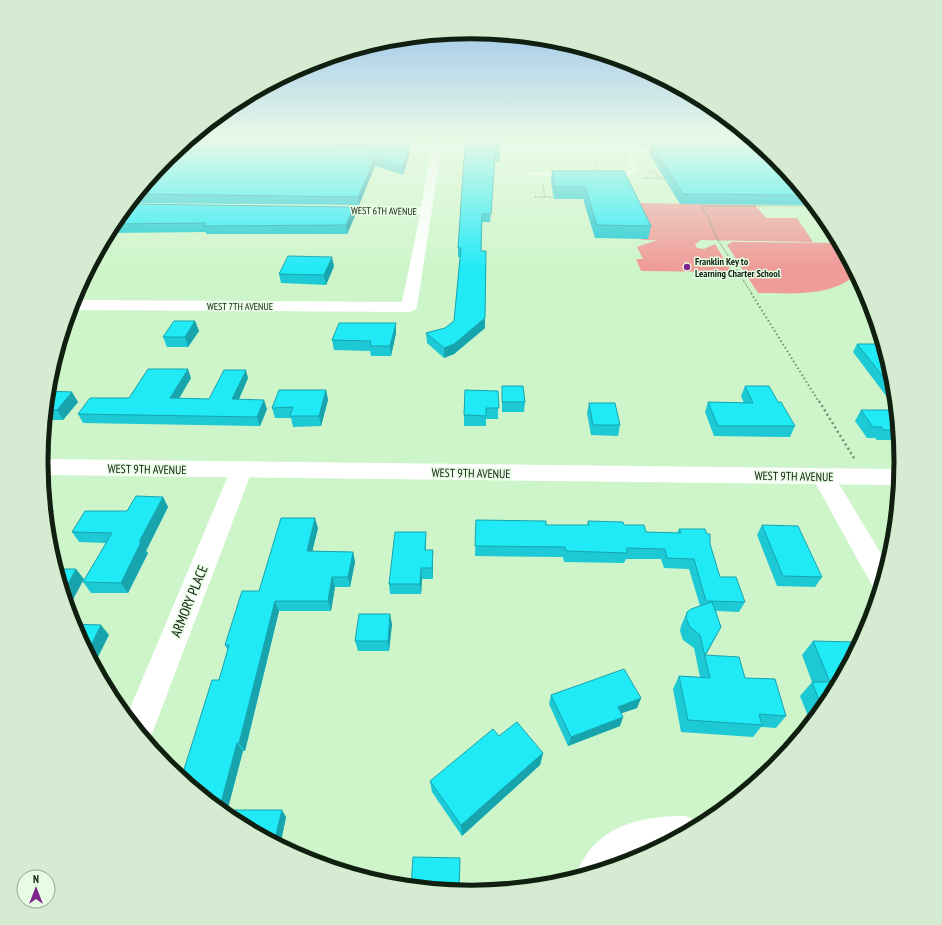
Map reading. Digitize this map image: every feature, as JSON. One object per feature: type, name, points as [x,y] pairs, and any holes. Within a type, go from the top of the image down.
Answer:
[{"type":"street","points":[[427,211],[432,182]]},
{"type":"street","name":"WEST 6TH AVENUE","points":[[315,210],[427,211]]},
{"type":"street","name":"WEST 7TH AVENUE","points":[[78,304],[409,307],[427,211]]},
{"type":"street","name":"WEST 9TH AVENUE","points":[[48,467],[894,477]]},
{"type":"street","name":"ARMORY PLACE","points":[[139,725],[241,470]]},
{"type":"street","points":[[823,476],[879,574]]},
{"type":"street","points":[[600,866],[611,854],[633,839],[659,833],[674,834]]},
{"type":"path","points":[[535,197],[553,197]]},
{"type":"path","points":[[808,206],[701,206],[709,219],[715,235],[866,477]]},
{"type":"shaded area","points":[[632,203],[755,205],[766,218],[797,218],[813,242],[701,240],[695,244],[697,248],[704,249],[715,244],[732,272],[641,271],[636,259],[643,259],[637,247],[657,240],[641,240]]},
{"type":"shaded area","points":[[732,242],[833,243],[852,277],[846,282],[822,291],[758,293],[727,245]]},
{"type":"building","points":[[154,182],[364,182],[358,197],[144,194]]},
{"type":"building","points":[[462,182],[493,182],[491,214],[482,214],[481,251],[486,251],[485,318],[454,344],[444,348],[426,333],[445,328],[454,321],[461,248],[458,248]]},
{"type":"building","points":[[554,182],[629,182],[651,226],[597,225],[585,187],[555,187]]},
{"type":"building","points":[[675,182],[788,182],[799,195],[683,194]]},
{"type":"building","points":[[136,204],[354,207],[346,225],[204,226],[205,223],[121,224]]},
{"type":"building","points":[[288,256],[332,257],[324,275],[279,274]]},
{"type":"building","points":[[174,321],[195,321],[185,337],[163,337]]},
{"type":"building","points":[[339,323],[396,323],[390,346],[370,346],[371,341],[332,340]]},
{"type":"building","points":[[857,344],[877,344],[886,380]]},
{"type":"building","points":[[148,369],[188,369],[170,398],[209,399],[224,370],[246,370],[232,399],[264,400],[257,417],[78,414],[90,398],[129,398]]},
{"type":"building","points":[[502,386],[523,386],[525,402],[502,402]]},
{"type":"building","points":[[745,386],[769,386],[778,402],[781,402],[795,426],[718,426],[708,402],[753,403]]},
{"type":"building","points":[[279,390],[326,390],[319,416],[290,416],[293,407],[272,408]]},
{"type":"building","points":[[465,390],[498,391],[499,408],[486,408],[486,416],[464,415]]},
{"type":"building","points":[[54,391],[72,392],[57,410],[51,410]]},
{"type":"building","points":[[589,403],[615,403],[620,425],[593,425]]},
{"type":"building","points":[[861,410],[891,410],[893,430],[883,430],[882,427],[873,427]]},
{"type":"building","points":[[136,496],[163,497],[139,542],[141,542],[121,583],[83,582],[112,533],[72,532],[85,511],[127,511]]},
{"type":"building","points":[[281,518],[315,518],[307,551],[353,552],[348,577],[332,577],[328,601],[275,601],[239,743],[237,743],[221,804],[183,772],[212,680],[219,680],[229,645],[225,645],[242,591],[259,591]]},
{"type":"building","points":[[476,520],[546,521],[546,525],[589,525],[588,521],[623,522],[624,525],[644,525],[646,532],[681,533],[679,529],[705,529],[707,534],[710,534],[710,544],[720,577],[736,577],[745,602],[706,601],[694,559],[667,558],[665,549],[627,548],[627,553],[566,551],[565,547],[475,546]]},
{"type":"building","points":[[762,525],[798,526],[822,577],[783,576]]},
{"type":"building","points":[[395,532],[426,532],[425,550],[433,550],[432,568],[421,568],[420,584],[389,584]]},
{"type":"building","points":[[61,569],[76,569],[66,587]]},
{"type":"building","points":[[712,602],[721,627],[705,655],[739,657],[745,678],[775,679],[786,716],[759,714],[762,725],[688,720],[679,676],[710,678],[700,635],[690,627],[686,618],[687,612],[691,609]]},
{"type":"building","points":[[359,614],[390,614],[388,641],[355,641]]},
{"type":"building","points":[[80,624],[101,625],[90,647]]},
{"type":"building","points":[[813,641],[855,642],[838,674],[820,702],[812,682],[830,682]]},
{"type":"building","points":[[624,669],[641,698],[618,707],[623,717],[571,737],[551,695]]},
{"type":"building","points":[[517,722],[543,753],[461,825],[430,781],[493,729],[499,736]]},
{"type":"building","points":[[229,810],[282,810],[275,837]]},
{"type":"building","points":[[413,857],[460,858],[459,886],[411,881]]},
{"type":"place","name":"Franklin Key to Learning Charter School","points":[[687,267]]}]
